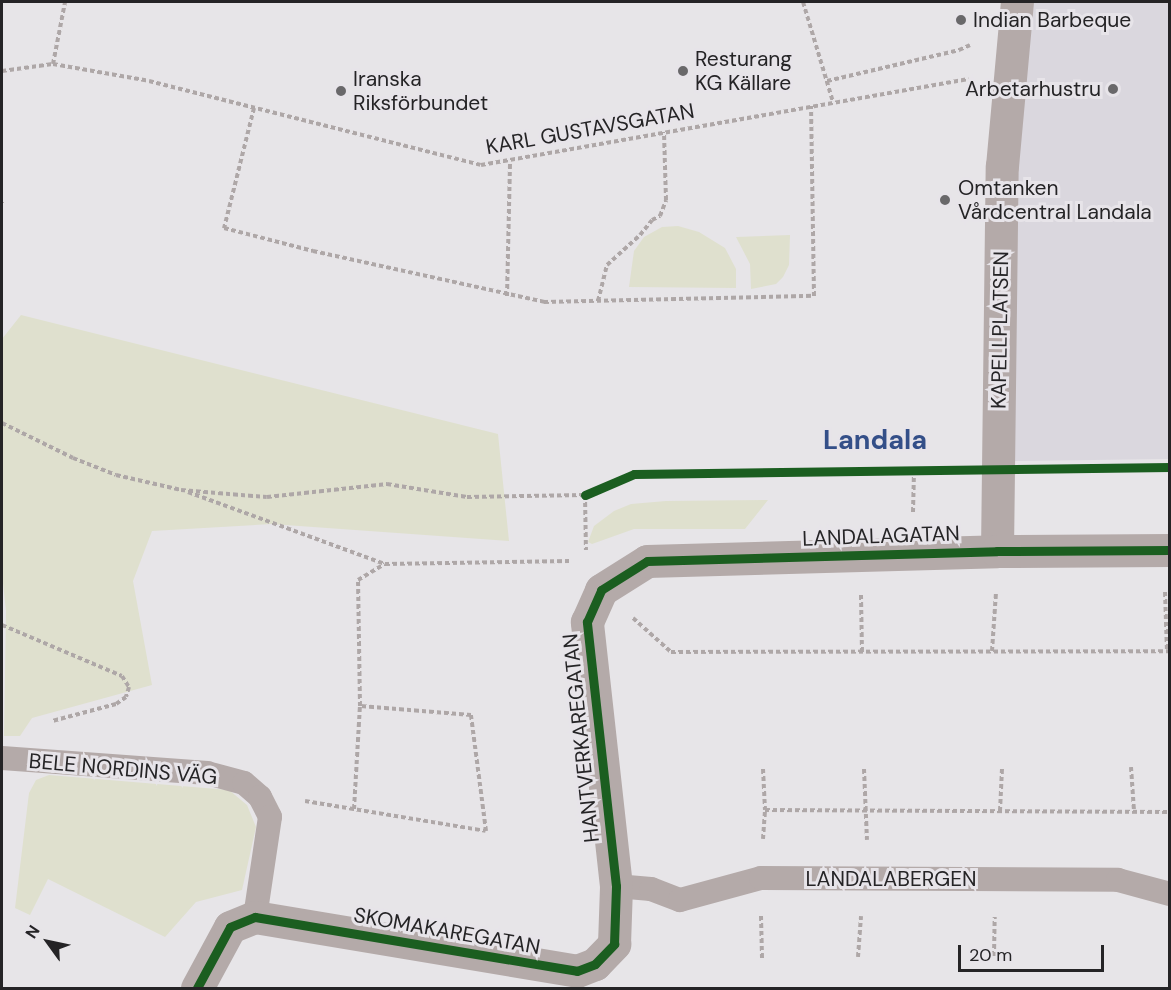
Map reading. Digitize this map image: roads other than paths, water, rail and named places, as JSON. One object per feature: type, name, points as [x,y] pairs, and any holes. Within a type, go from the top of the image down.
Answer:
[{"type":"street","name":"KAPELLPLATSEN","points":[[997,551],[1002,166],[1017,2]]},
{"type":"street","name":"LANDALAGATAN","points":[[595,575],[647,561],[997,551],[1170,550]]},
{"type":"street","name":"HANTVERKAREGATAN","points":[[595,575],[586,621],[616,886]]},
{"type":"street","name":"SKOMAKAREGATAN","points":[[255,917],[577,971],[595,964],[614,944],[616,886]]},
{"type":"street","points":[[197,988],[230,927],[255,917]]},
{"type":"lane","name":"BELE NORDINS VÄG","points":[[2,758],[207,773],[244,783],[260,797],[270,817],[255,917]]},
{"type":"lane","name":"LANDALABERGEN","points":[[616,886],[651,888],[680,900],[761,878],[1118,880],[1170,894]]},
{"type":"place","name":"Indian Barbeque","points":[[961,20]]},
{"type":"place","name":"Resturang KG Källare","points":[[683,71]]},
{"type":"place","name":"Arbetarhustru","points":[[1113,89]]},
{"type":"place","name":"Iranska Riksförbundet","points":[[341,91]]},
{"type":"place","name":"Omtanken Vårdcentral Landala","points":[[945,200]]},
{"type":"district","name":"Landala","points":[[875,440]]}]
